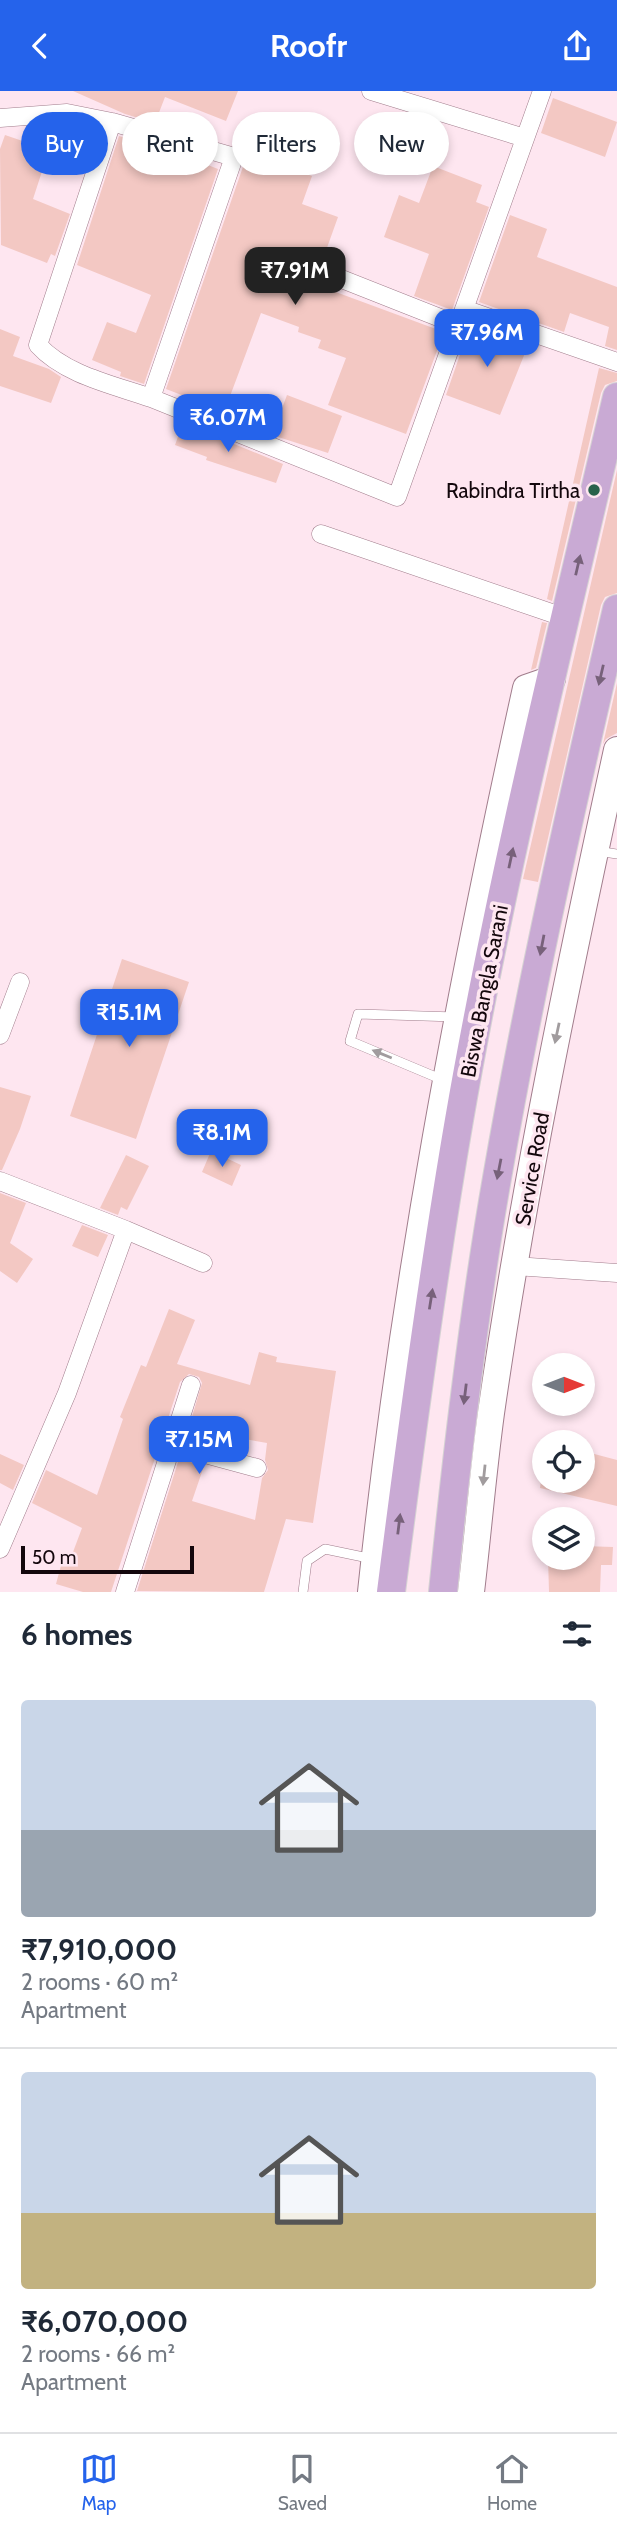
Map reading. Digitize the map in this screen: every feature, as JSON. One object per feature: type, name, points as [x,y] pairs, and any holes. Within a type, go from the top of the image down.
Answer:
[{"type":"main road","name":"Biswa Bangla Sarani","points":[[391,1592],[413,1413],[425,1265],[459,1119],[491,897],[552,678],[617,397]]},
{"type":"main road","points":[[443,1592],[474,1327],[497,1177],[560,851],[617,609]]},
{"type":"street","points":[[371,91],[525,138]]},
{"type":"street","points":[[112,122],[38,345],[51,358],[97,379],[397,497],[542,91]]},
{"type":"street","points":[[0,118],[53,113],[112,122],[234,157],[151,398]]},
{"type":"street","points":[[296,261],[461,317],[617,362]]},
{"type":"street","points":[[321,534],[566,618]]},
{"type":"street","name":"Service Road","points":[[471,1592],[491,1414],[515,1266],[550,1065],[606,852],[617,750]]},
{"type":"street","points":[[371,1592],[388,1431],[425,1265],[445,1080],[458,1017],[491,897]]},
{"type":"street","points":[[0,1035],[20,982]]},
{"type":"street","points":[[0,1181],[203,1263]]},
{"type":"street","points":[[0,1549],[67,1392],[125,1230]]},
{"type":"street","points":[[515,1266],[617,1273]]},
{"type":"street","points":[[125,1592],[191,1385]]},
{"type":"street","points":[[172,1445],[257,1468]]},
{"type":"lane","points":[[445,1080],[350,1041],[358,1014],[458,1017]]},
{"type":"lane","points":[[303,1592],[307,1561],[325,1549],[374,1559]]},
{"type":"building","points":[[73,91],[238,91],[226,121],[218,118],[218,112],[203,112],[165,97],[159,112],[122,113]]},
{"type":"building","points":[[553,98],[617,122],[605,157],[541,133]]},
{"type":"building","points":[[5,135],[21,140],[21,175],[41,175],[33,199],[70,214],[55,256],[51,254],[47,263],[1,245],[0,149]]},
{"type":"building","points":[[119,136],[122,137],[122,175],[216,175],[144,384],[120,376],[121,372],[92,360],[107,322],[136,333],[151,295],[77,265]]},
{"type":"building","points":[[449,172],[482,185],[476,202],[489,207],[452,310],[414,296],[429,254],[384,237],[399,195],[419,203],[430,175],[449,175]]},
{"type":"building","points":[[240,175],[312,176],[302,204],[338,217],[323,259],[294,250],[285,257],[288,269],[334,289],[333,291],[444,332],[406,434],[328,405],[346,358],[318,348],[321,340],[298,332],[299,327],[261,313],[223,415],[166,389]]},
{"type":"building","points":[[510,215],[547,229],[537,257],[617,287],[617,350],[605,346],[609,327],[570,313],[564,332],[479,302]]},
{"type":"building","points":[[471,323],[529,343],[500,415],[446,395]]},
{"type":"building","points":[[0,329],[20,337],[13,356],[49,369],[61,377],[51,403],[0,386]]},
{"type":"building","points":[[599,368],[617,373],[617,381],[605,385],[601,393],[552,601],[547,599]]},
{"type":"building","points":[[287,395],[342,416],[328,453],[272,435]]},
{"type":"building","points":[[183,423],[283,464],[276,483],[206,460],[207,457],[175,445]]},
{"type":"building","points":[[617,470],[617,593],[605,597],[601,605],[538,882],[523,879]]},
{"type":"building","points":[[542,622],[547,623],[536,668],[531,670]]},
{"type":"building","points":[[617,683],[617,733],[603,744]]},
{"type":"building","points":[[122,959],[189,982],[136,1139],[70,1116]]},
{"type":"building","points":[[0,1087],[31,1096],[2,1170],[0,1170]]},
{"type":"building","points":[[211,1151],[241,1165],[232,1186],[202,1172]]},
{"type":"building","points":[[126,1155],[149,1166],[127,1210],[121,1207],[118,1215],[100,1208]]},
{"type":"building","points":[[0,1193],[26,1203],[10,1243],[33,1259],[17,1283],[0,1271]]},
{"type":"building","points":[[82,1225],[108,1235],[98,1257],[72,1246]]},
{"type":"building","points":[[169,1309],[195,1320],[177,1364],[250,1385],[259,1352],[277,1357],[276,1362],[336,1371],[313,1523],[286,1519],[264,1592],[137,1591],[179,1459],[204,1466],[192,1501],[255,1520],[262,1478],[268,1470],[265,1460],[267,1443],[215,1434],[212,1444],[186,1437],[202,1383],[199,1377],[189,1374],[180,1382],[111,1592],[83,1592],[56,1584],[63,1558],[70,1560],[82,1528],[32,1503],[46,1470],[97,1495],[123,1419],[120,1417],[141,1365],[146,1367]]},
{"type":"building","points":[[0,1454],[24,1465],[13,1490],[0,1483]]},
{"type":"building","points":[[595,1454],[617,1460],[617,1506],[561,1493],[595,1493]]},
{"type":"building","points":[[595,1546],[613,1547],[612,1565],[601,1565],[600,1592],[549,1592],[548,1570],[595,1570]]},
{"type":"place","name":"Rabindra Tirtha","points":[[594,490]]}]
